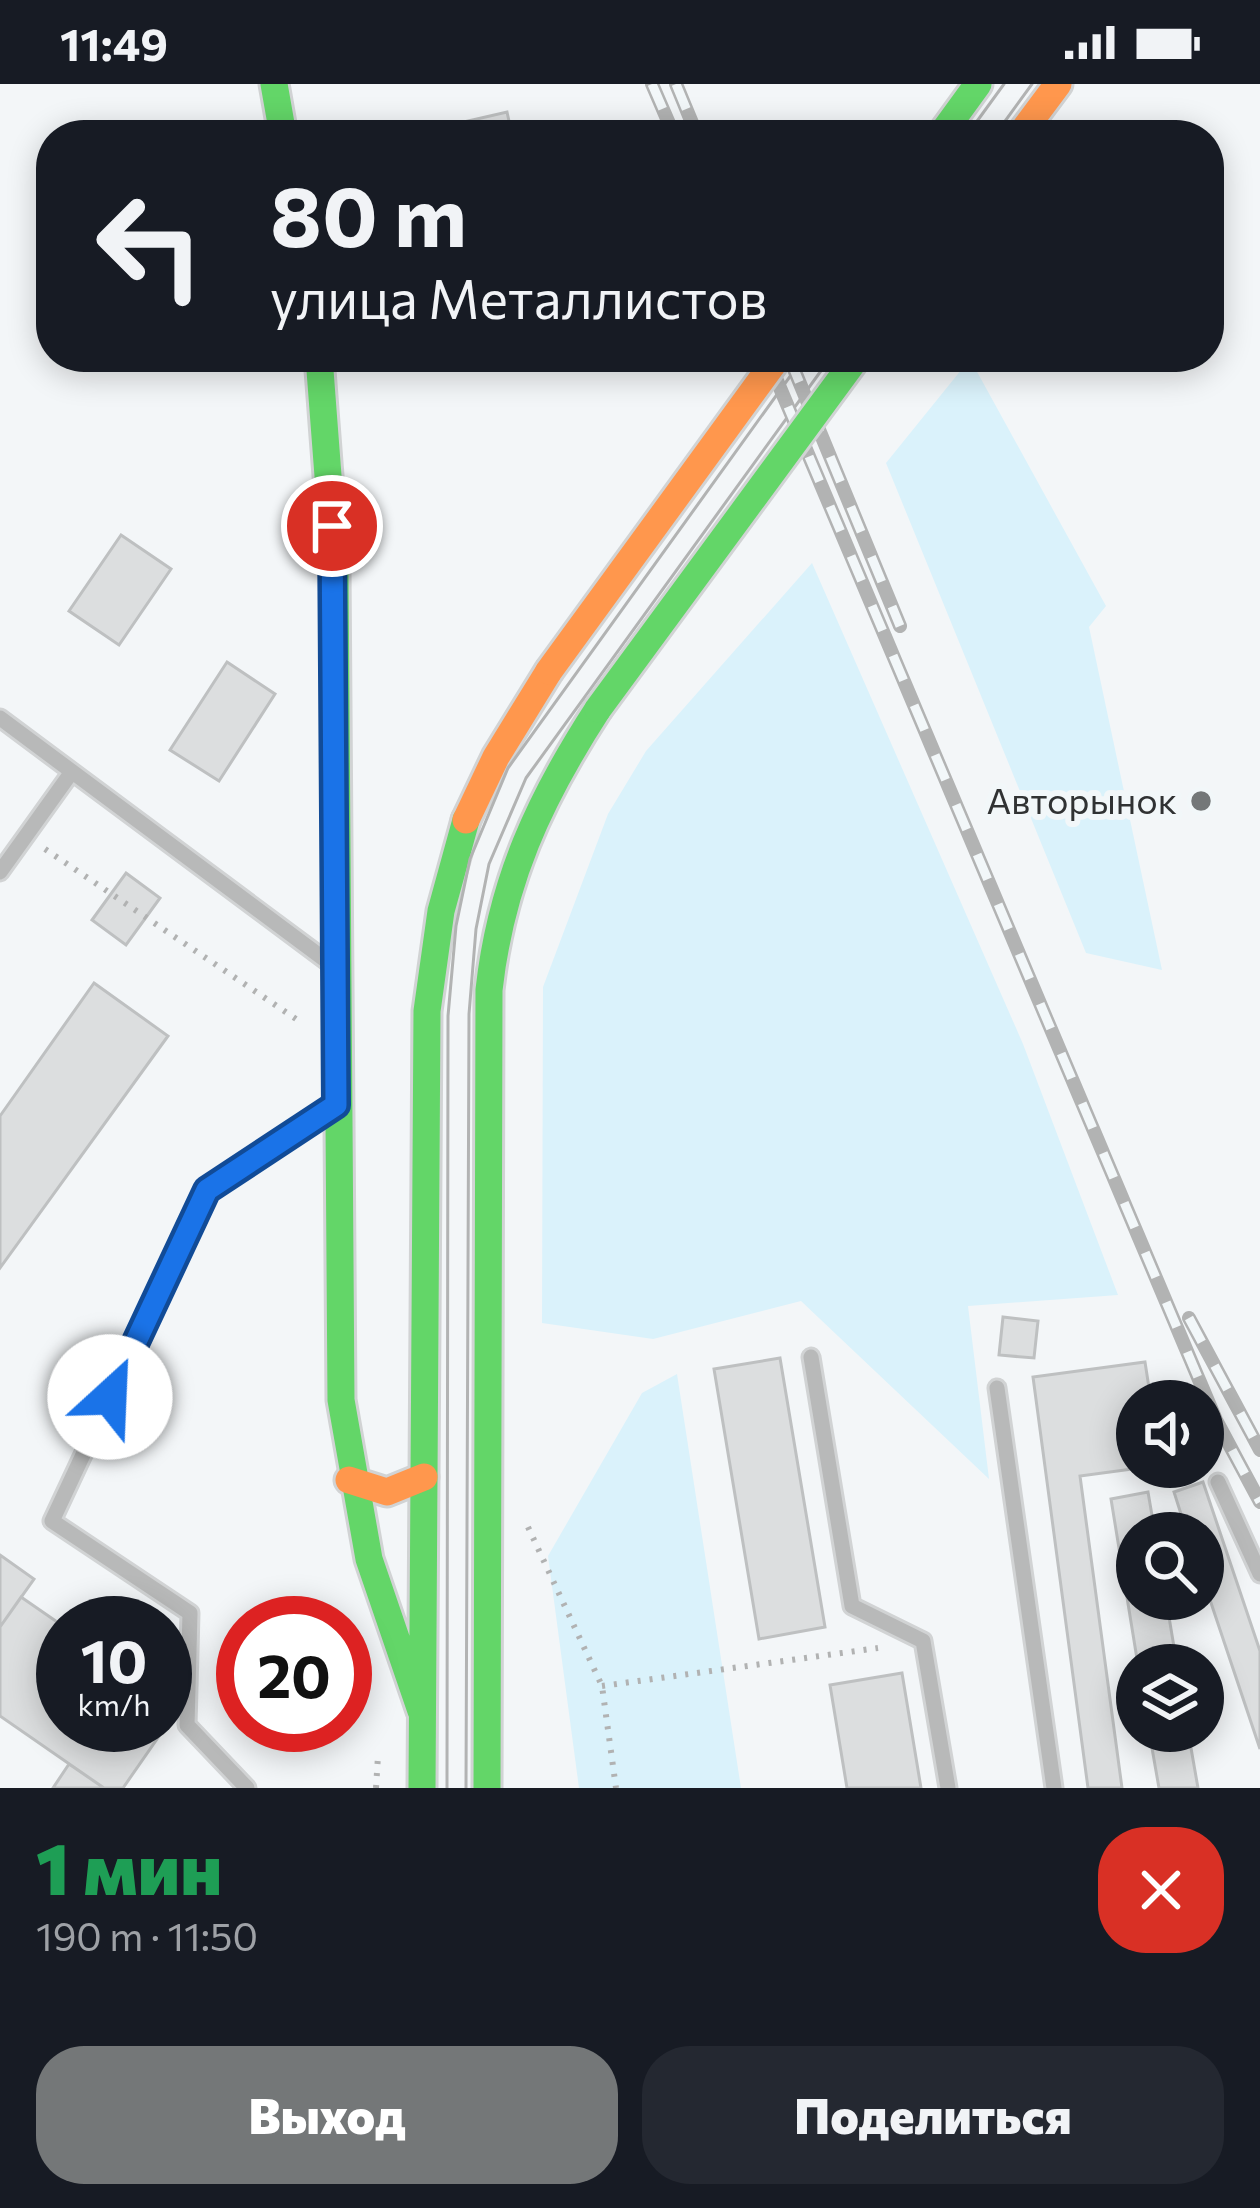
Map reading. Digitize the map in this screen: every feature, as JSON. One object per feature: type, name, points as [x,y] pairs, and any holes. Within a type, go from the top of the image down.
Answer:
[{"type":"main road","points":[[274,84],[280,120]]},
{"type":"main road","points":[[951,120],[978,84]]},
{"type":"main road","points":[[1032,120],[1058,84]]},
{"type":"main road","points":[[320,372],[335,568],[335,1045],[341,1400],[350,1480],[387,1636],[424,1717],[487,1788]]},
{"type":"main road","points":[[422,1788],[428,1011],[436,926],[451,853],[492,756],[767,372]]},
{"type":"main road","points":[[487,1788],[489,990],[494,924],[508,866],[537,802],[598,709],[846,372]]},
{"type":"main road","points":[[350,1480],[369,1492],[402,1492],[424,1477]]},
{"type":"lane","points":[[0,718],[334,967]]},
{"type":"lane","points":[[0,872],[71,773]]},
{"type":"lane","points":[[247,1788],[188,1725],[190,1612],[52,1521],[207,1190],[336,1105]]},
{"type":"lane","points":[[811,1357],[852,1606],[923,1641],[947,1788]]},
{"type":"lane","points":[[997,1388],[1054,1788]]},
{"type":"lane","points":[[1221,1488],[1260,1574]]},
{"type":"path","points":[[27,835],[144,920],[335,1045]]},
{"type":"path","points":[[520,1509],[602,1686],[616,1788]]},
{"type":"path","points":[[602,1686],[923,1641]]},
{"type":"shaded area","points":[[960,372],[977,372],[1106,606],[1089,627],[1162,970],[1086,953],[886,463]]},
{"type":"shaded area","points":[[812,563],[1023,1044],[1118,1295],[968,1306],[989,1479],[801,1301],[653,1339],[542,1323],[543,987],[608,814],[646,751]]},
{"type":"shaded area","points":[[677,1374],[741,1788],[579,1788],[548,1556],[642,1393]]},
{"type":"building","points":[[507,112],[509,120],[473,120]]},
{"type":"building","points":[[121,535],[171,569],[119,645],[69,611]]},
{"type":"building","points":[[227,662],[275,694],[219,781],[170,750]]},
{"type":"building","points":[[126,873],[160,898],[126,945],[92,920]]},
{"type":"building","points":[[94,983],[168,1036],[0,1268],[0,1116]]},
{"type":"building","points":[[1003,1317],[1038,1321],[1034,1358],[999,1355]]},
{"type":"building","points":[[780,1358],[825,1627],[759,1639],[714,1369]]},
{"type":"building","points":[[1145,1362],[1148,1380],[1116,1380],[1116,1471],[1080,1476],[1122,1788],[1088,1788],[1033,1377]]},
{"type":"building","points":[[1205,1488],[1213,1512],[1180,1512],[1174,1492]]},
{"type":"building","points":[[1148,1492],[1151,1512],[1116,1512],[1116,1530],[1111,1499]]},
{"type":"building","points":[[1224,1544],[1260,1651],[1260,1749],[1217,1620],[1224,1620]]},
{"type":"building","points":[[0,1555],[34,1579],[0,1627]]},
{"type":"building","points":[[21,1597],[36,1607],[36,1741],[0,1716],[0,1627]]},
{"type":"building","points":[[1131,1620],[1170,1620],[1174,1644],[1135,1644]]},
{"type":"building","points":[[902,1673],[921,1788],[847,1788],[830,1685]]},
{"type":"building","points":[[52,1752],[148,1752],[123,1788],[104,1788]]},
{"type":"building","points":[[1153,1752],[1192,1752],[1198,1788],[1159,1788]]},
{"type":"building","points":[[69,1764],[104,1788],[53,1788]]},
{"type":"tram line","points":[[978,120],[1004,84]]},
{"type":"tram line","points":[[1006,120],[1032,84]]},
{"type":"tram line","points":[[447,1788],[448,1016],[456,926],[470,859],[508,768],[793,372]]},
{"type":"tram line","points":[[466,1788],[469,1014],[476,929],[489,864],[526,778],[820,372]]},
{"type":"railway","points":[[652,84],[668,120]]},
{"type":"railway","points":[[676,84],[691,120]]},
{"type":"railway","points":[[773,372],[1216,1420],[1260,1502]]},
{"type":"railway","points":[[795,372],[900,626]]},
{"type":"railway","points":[[1189,1318],[1260,1450]]},
{"type":"traffic: fast","points":[[274,84],[280,120]]},
{"type":"traffic: fast","points":[[952,120],[978,84]]},
{"type":"traffic: fast","points":[[320,372],[335,568],[341,1400],[369,1559],[421,1711]]},
{"type":"traffic: fast","points":[[598,709],[846,372]]},
{"type":"traffic: fast","points":[[487,1788],[489,990],[503,913],[526,843],[598,709]]},
{"type":"traffic: fast","points":[[422,1788],[427,1011],[441,911],[466,820]]},
{"type":"traffic: slow","points":[[1031,120],[1058,84]]},
{"type":"traffic: slow","points":[[549,671],[767,372]]},
{"type":"traffic: slow","points":[[466,820],[496,757],[549,671]]},
{"type":"traffic: slow","points":[[349,1480],[387,1492],[424,1477]]},
{"type":"place","name":"Авторынок","points":[[1201,801]]},
{"type":"route","points":[[110,1397],[207,1190],[336,1105],[332,526]]}]
